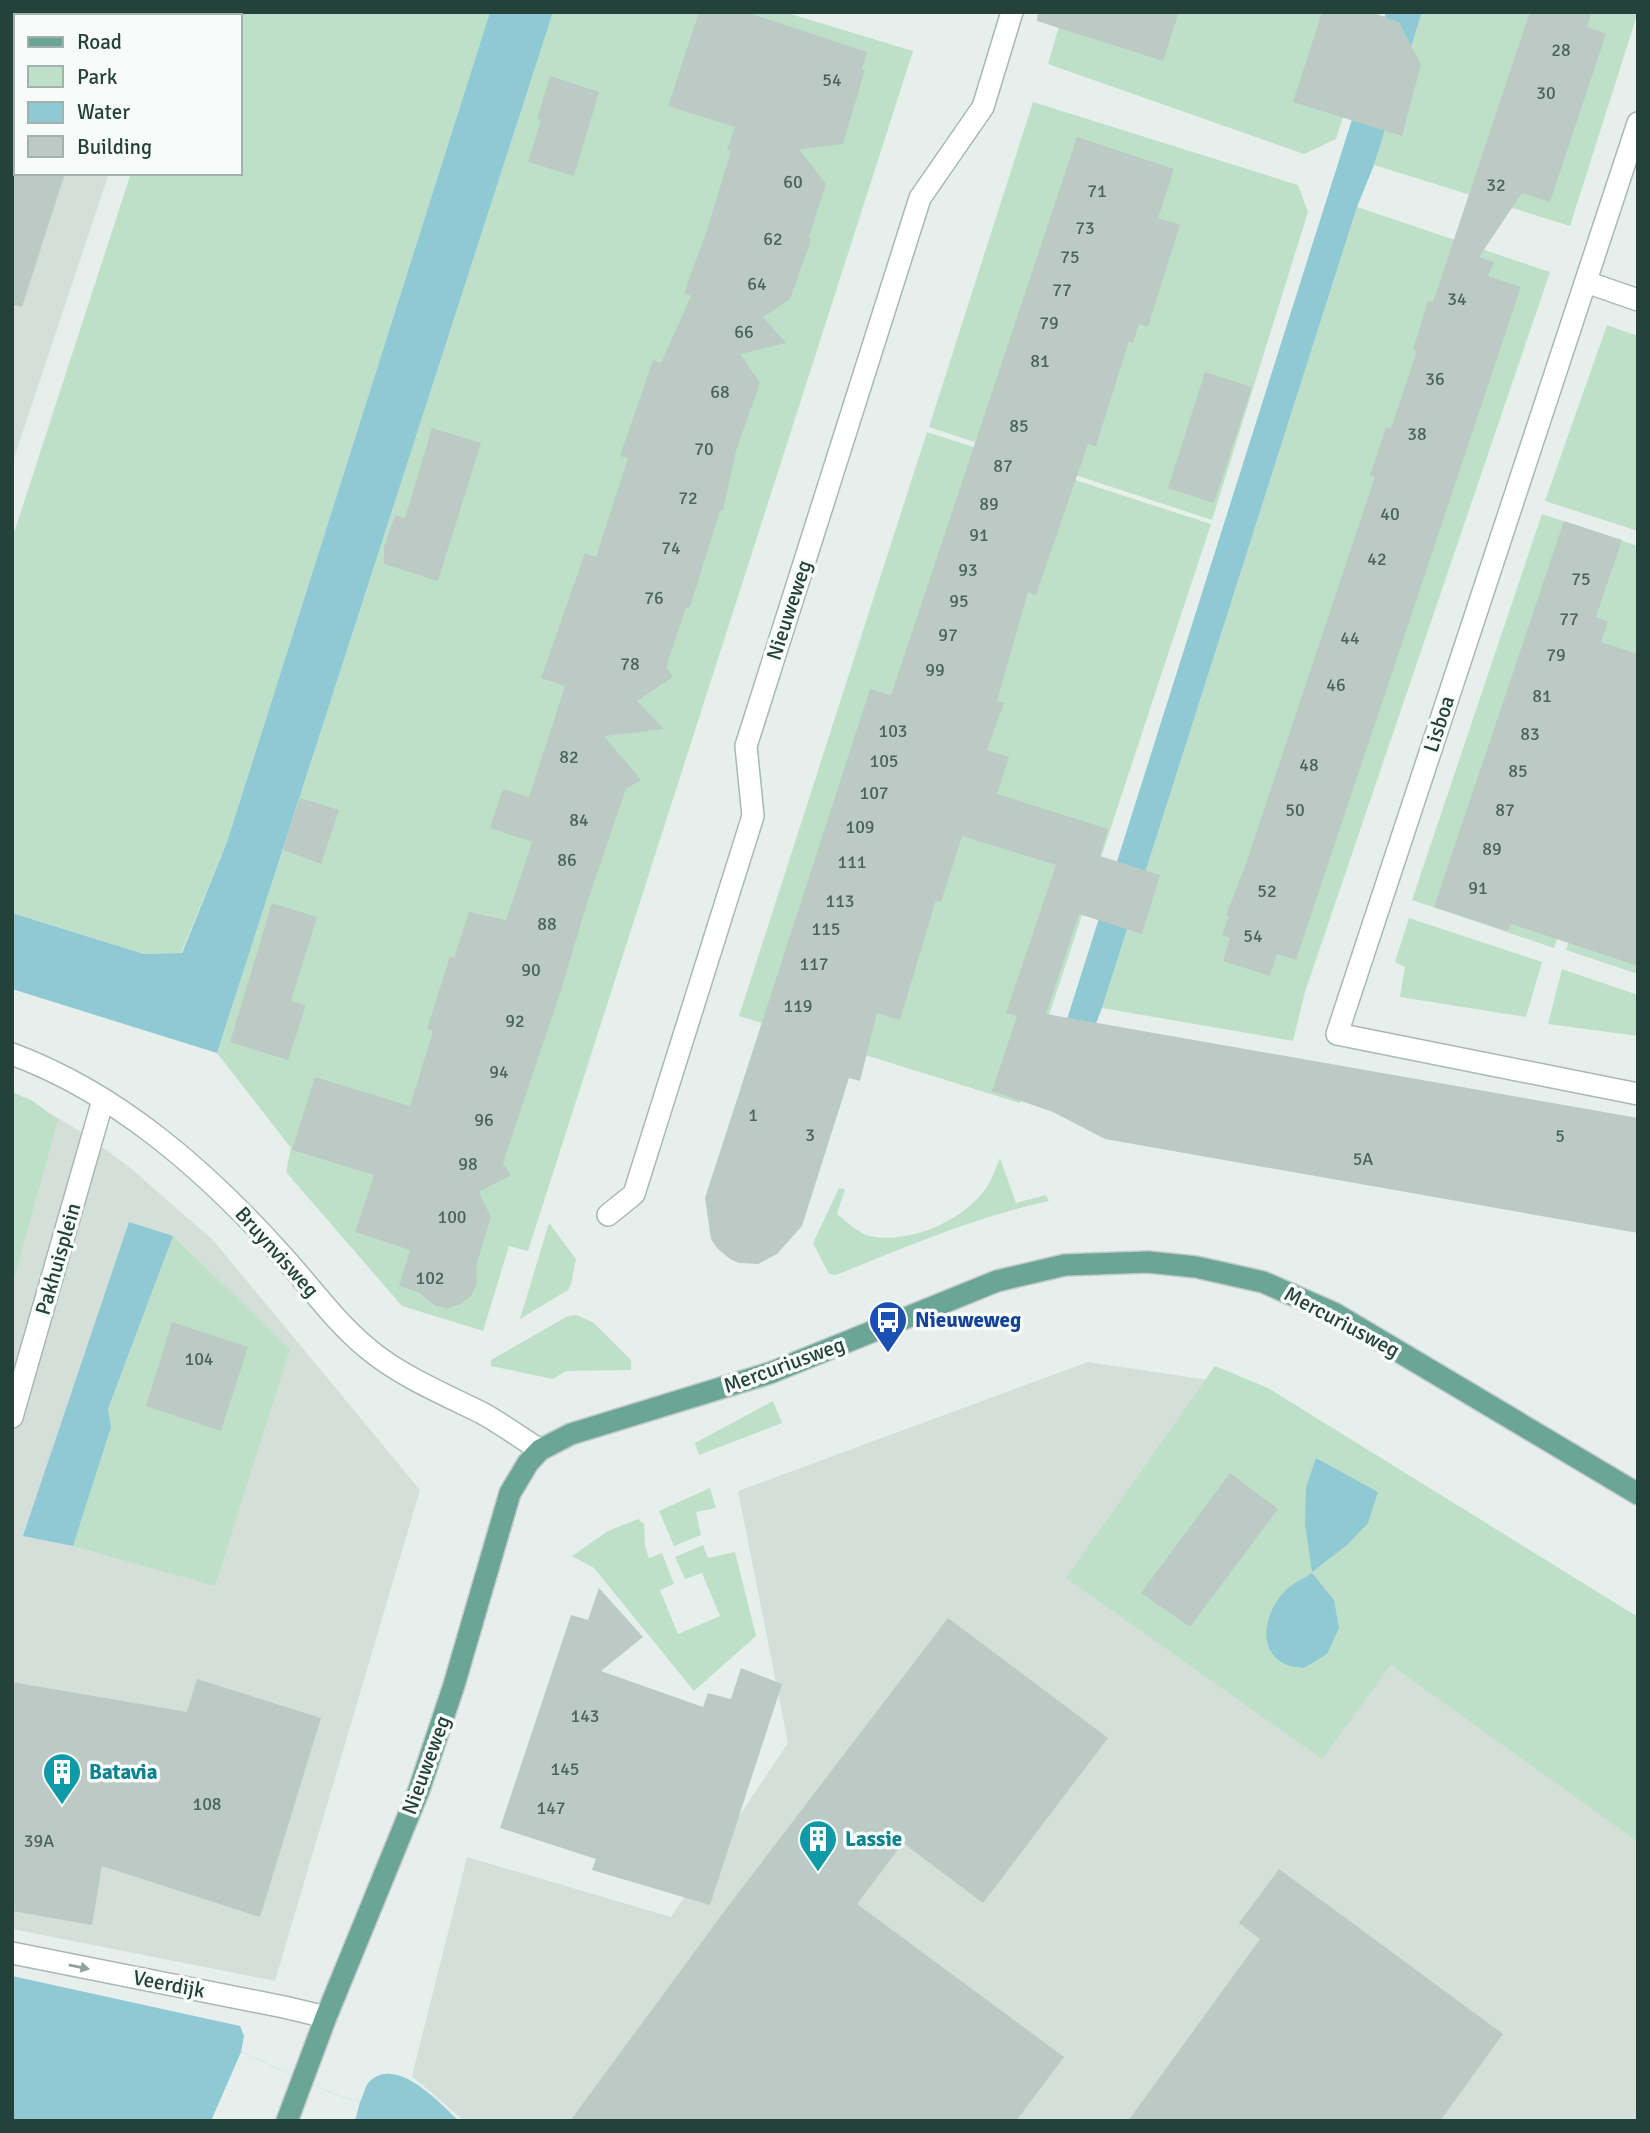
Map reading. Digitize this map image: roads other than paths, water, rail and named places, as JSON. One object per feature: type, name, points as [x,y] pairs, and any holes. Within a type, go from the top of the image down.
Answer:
[{"type":"main road","name":"Mercuriusweg","points":[[540,1450],[571,1434],[770,1373],[997,1281],[1065,1265],[1148,1262],[1196,1267],[1263,1282],[1334,1313],[1638,1494]]},
{"type":"main road","name":"Nieuweweg","points":[[288,2121],[326,2017],[419,1790],[454,1685],[504,1509],[518,1477],[540,1450]]},
{"type":"street","name":"Nieuweweg","points":[[608,1215],[634,1194],[753,816],[746,746],[920,198],[983,107],[1012,12]]},
{"type":"street","name":"Lisboa","points":[[1638,123],[1337,1034],[1638,1094]]},
{"type":"street","points":[[1586,282],[1638,300]]},
{"type":"street","name":"Bruynvisweg","points":[[12,1054],[63,1076],[103,1100],[162,1141],[207,1178],[277,1250],[346,1330],[370,1350],[426,1384],[486,1415],[540,1450]]},
{"type":"street","name":"Pakhuisplein","points":[[12,1417],[103,1100]]},
{"type":"street","name":"Veerdijk","points":[[12,1953],[326,2017]]},
{"type":"water","points":[[490,12],[553,12],[217,1053],[12,989],[12,913],[144,954],[182,953],[227,842]]},
{"type":"water","points":[[1386,12],[1422,12],[1374,165],[1357,207],[1102,1008],[1074,1080],[1056,1054]]},
{"type":"water","points":[[129,1222],[173,1236],[108,1409],[111,1427],[73,1546],[23,1536]]},
{"type":"water","points":[[1316,1458],[1378,1492],[1368,1523],[1347,1545],[1312,1572],[1305,1524],[1306,1487]]},
{"type":"water","points":[[1312,1573],[1334,1600],[1339,1628],[1327,1654],[1304,1668],[1290,1666],[1274,1656],[1269,1648],[1269,1618],[1284,1592]]},
{"type":"water","points":[[12,1976],[240,2026],[244,2036],[241,2052],[337,2095],[360,2102],[369,2082],[380,2075],[392,2074],[405,2078],[430,2094],[459,2121],[12,2121]]},
{"type":"place","name":"Nieuweweg","points":[[888,1354]]},
{"type":"place","name":"Batavia","points":[[62,1806]]},
{"type":"place","name":"Lassie","points":[[818,1873]]}]
